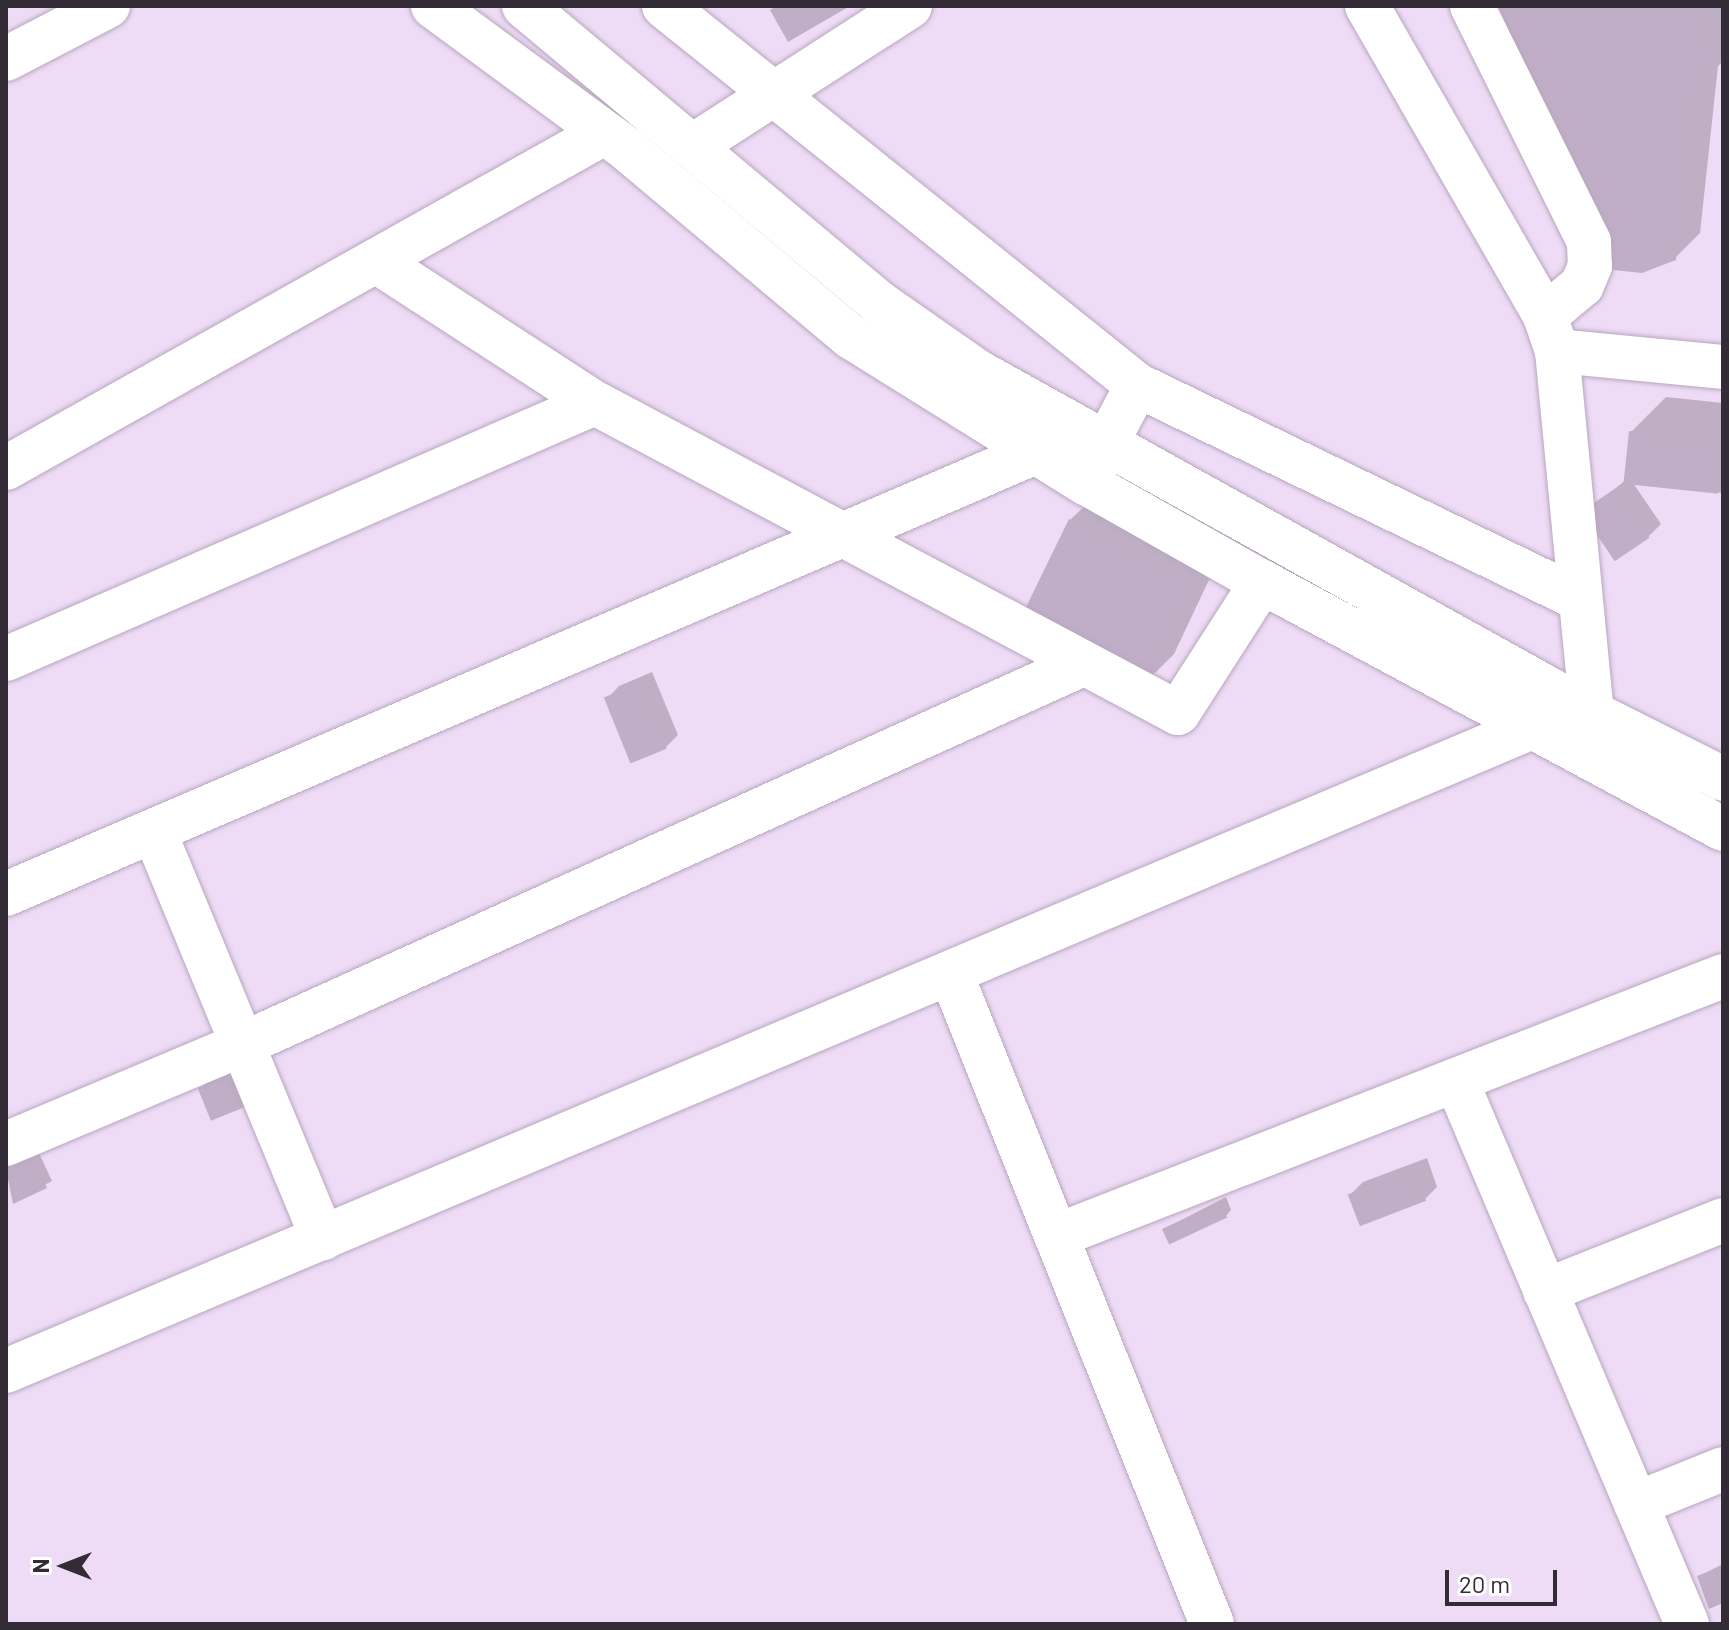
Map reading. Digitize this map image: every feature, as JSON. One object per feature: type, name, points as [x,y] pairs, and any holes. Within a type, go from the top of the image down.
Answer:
[{"type":"street","points":[[6,59],[108,6]]},
{"type":"street","points":[[433,6],[604,133],[851,337],[1086,483],[1530,728],[1723,829]]},
{"type":"street","points":[[524,6],[925,337],[1105,444],[1592,713],[1723,779]]},
{"type":"street","points":[[664,6],[772,96],[1137,385],[1580,599]]},
{"type":"street","points":[[693,146],[910,6]]},
{"type":"street","points":[[1367,6],[1551,334],[1592,713]]},
{"type":"street","points":[[1472,6],[1589,242],[1590,266],[1582,285],[1551,334]]},
{"type":"street","points":[[6,468],[604,133]]},
{"type":"street","points":[[376,261],[595,403],[1081,665],[1178,713],[1262,582]]},
{"type":"street","points":[[1551,334],[1723,367]]},
{"type":"street","points":[[1086,483],[1137,385]]},
{"type":"street","points":[[6,659],[595,403]]},
{"type":"street","points":[[6,894],[1036,452]]},
{"type":"street","points":[[6,1144],[243,1044],[1081,665]]},
{"type":"street","points":[[6,1371],[1530,728]]},
{"type":"street","points":[[154,831],[323,1238]]},
{"type":"street","points":[[951,974],[1212,1624]]},
{"type":"street","points":[[1056,1236],[1723,976]]},
{"type":"street","points":[[1456,1080],[1687,1624]]},
{"type":"street","points":[[1545,1291],[1723,1220]]},
{"type":"street","points":[[1636,1504],[1723,1469]]},
{"type":"building","points":[[777,6],[850,6],[788,42],[770,10]]},
{"type":"building","points":[[1498,6],[1705,6],[1709,48],[1717,70],[1696,79],[1676,260],[1642,273],[1613,270]]},
{"type":"building","points":[[1629,431],[1723,441],[1718,494],[1623,484]]},
{"type":"building","points":[[1616,488],[1650,538],[1615,561],[1581,511]]},
{"type":"building","points":[[1069,519],[1198,582],[1153,676],[1023,612]]},
{"type":"building","points":[[640,683],[667,749],[630,763],[604,698]]},
{"type":"building","points":[[233,1074],[246,1106],[211,1121],[198,1088]]},
{"type":"building","points":[[33,1157],[47,1188],[13,1204],[6,1169]]},
{"type":"building","points":[[1414,1169],[1426,1201],[1360,1226],[1348,1194]]},
{"type":"building","points":[[1220,1202],[1227,1217],[1169,1244],[1162,1229]]},
{"type":"building","points":[[1723,1566],[1723,1603],[1709,1609],[1697,1576]]}]
